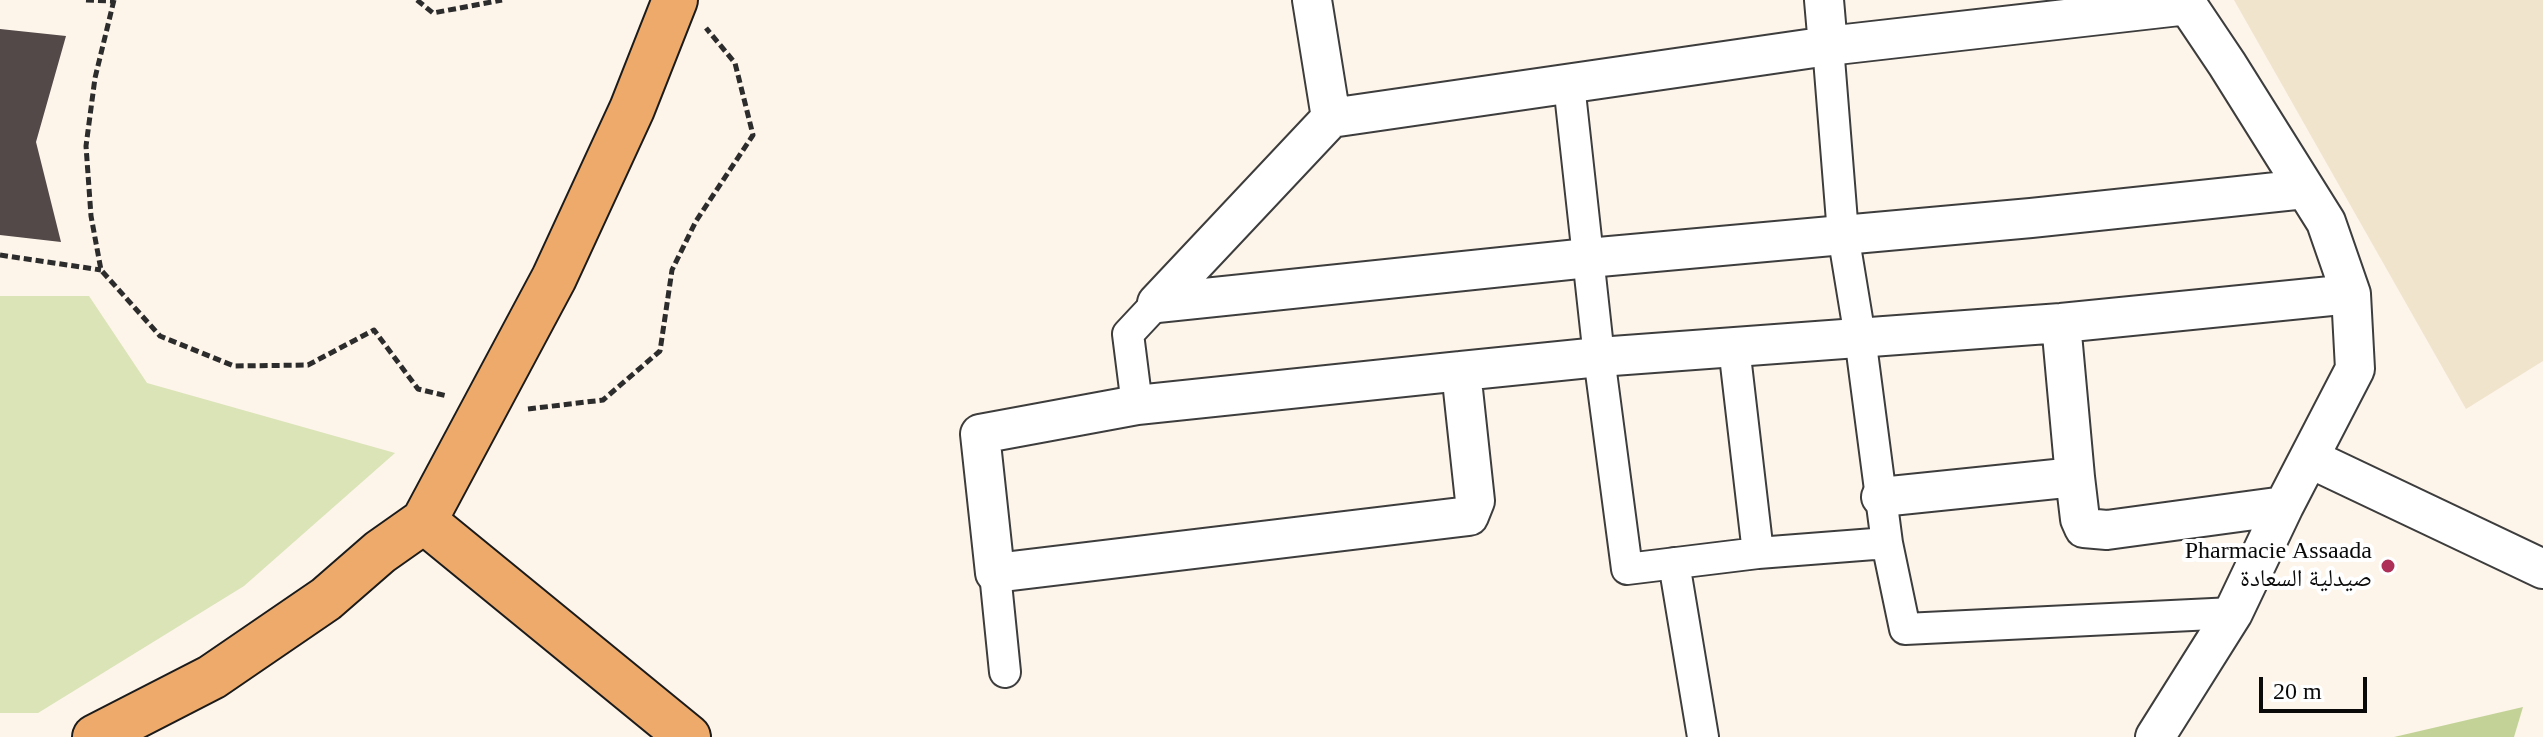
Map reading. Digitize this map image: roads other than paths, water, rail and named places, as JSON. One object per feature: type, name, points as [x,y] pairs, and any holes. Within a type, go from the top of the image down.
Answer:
[{"type":"main road","points":[[95,737],[212,677],[326,599],[380,552],[424,521],[554,278],[632,109],[690,13]]},
{"type":"main road","points":[[424,521],[688,737]]},
{"type":"street","points":[[1824,0],[1843,234],[1887,543],[1905,629],[2233,613]]},
{"type":"street","points":[[1137,405],[1128,334],[1331,118],[1828,46],[2186,2],[2326,222],[2351,294],[2355,369],[2233,613],[2155,737]]},
{"type":"street","points":[[1305,3],[1331,118]]},
{"type":"street","points":[[1569,84],[1599,357],[1627,569],[1758,553],[1887,543]]},
{"type":"street","points":[[1157,303],[2305,189]]},
{"type":"street","points":[[1005,672],[980,434],[1137,405],[1461,371],[1599,357],[2061,323],[2351,294]]},
{"type":"street","points":[[2061,323],[2075,477],[2084,528],[2107,530],[2284,506]]},
{"type":"street","points":[[1734,347],[1758,553]]},
{"type":"street","points":[[995,573],[1469,516],[1475,501],[1461,371]]},
{"type":"street","points":[[2309,458],[2543,569]]},
{"type":"street","points":[[1881,497],[2075,477]]},
{"type":"street","points":[[1674,563],[1703,737]]},
{"type":"place","name":"Pharmacie Assaada صيدلية السعادة","points":[[2388,566]]}]
